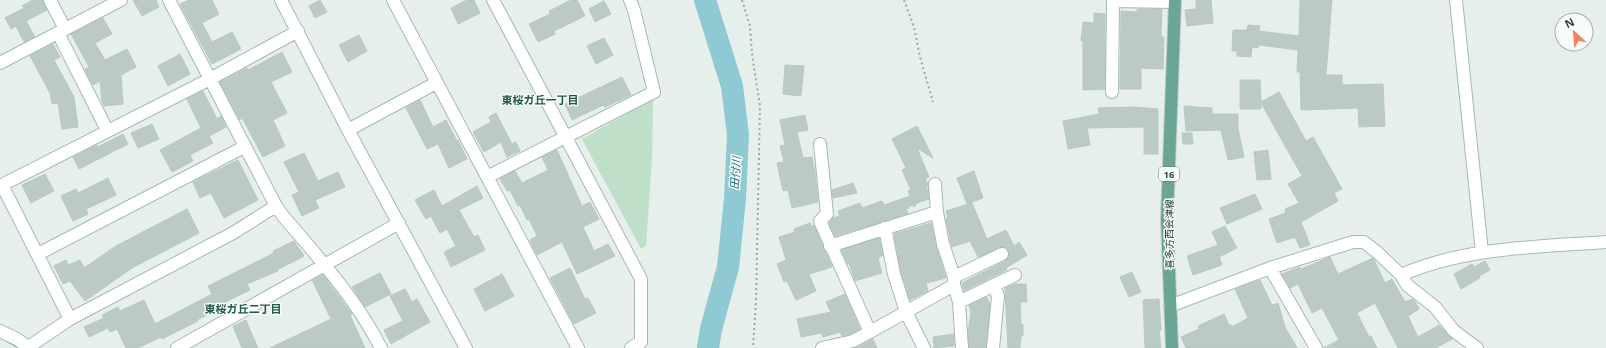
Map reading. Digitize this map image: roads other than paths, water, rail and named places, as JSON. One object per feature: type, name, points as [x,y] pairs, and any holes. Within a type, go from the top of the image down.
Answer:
[{"type":"main road","name":"喜多方西会津線","points":[[1172,348],[1167,219],[1175,1]]},
{"type":"street","points":[[50,0],[62,31],[107,130]]},
{"type":"street","points":[[0,63],[121,0]]},
{"type":"street","points":[[169,0],[276,206],[325,265],[365,319],[381,348]]},
{"type":"street","points":[[281,0],[348,130],[466,348]]},
{"type":"street","points":[[393,0],[578,348]]},
{"type":"street","points":[[493,0],[641,280],[641,342],[631,348]]},
{"type":"street","points":[[487,177],[654,92],[634,10],[630,0]]},
{"type":"street","points":[[1456,0],[1482,252]]},
{"type":"street","points":[[1112,92],[1113,1],[1175,1]]},
{"type":"street","points":[[70,319],[2,185],[107,130],[210,79],[298,31]]},
{"type":"street","points":[[348,130],[436,83]]},
{"type":"street","points":[[820,144],[827,214],[820,221],[870,332]]},
{"type":"street","points":[[38,254],[244,146]]},
{"type":"street","points":[[935,184],[937,212],[943,244],[959,302],[962,348]]},
{"type":"street","points":[[0,331],[17,339],[28,348],[70,319],[233,232],[276,206]]},
{"type":"street","points":[[830,246],[937,212]]},
{"type":"street","points":[[177,348],[399,223]]},
{"type":"street","points":[[884,228],[894,274],[906,312],[924,348]]},
{"type":"street","points":[[1170,306],[1270,268],[1353,242],[1364,242],[1378,253],[1400,275],[1407,285],[1435,307],[1454,331],[1478,348]]},
{"type":"street","points":[[1400,275],[1415,268],[1482,252],[1606,242]]},
{"type":"street","points":[[822,348],[853,341],[906,312],[954,281],[1002,254]]},
{"type":"street","points":[[1270,268],[1316,348]]},
{"type":"street","points":[[959,302],[1015,275]]},
{"type":"street","points":[[993,348],[998,296],[994,286]]},
{"type":"waterway","name":"田付川","points":[[705,0],[732,86],[738,135],[735,199],[728,267],[711,329],[708,348]]},
{"type":"waterway","points":[[8,341],[20,348]]},
{"type":"district","name":"東桜ガ丘一丁目","points":[[540,99]]},
{"type":"district","name":"東桜ガ丘二丁目","points":[[243,308]]}]
